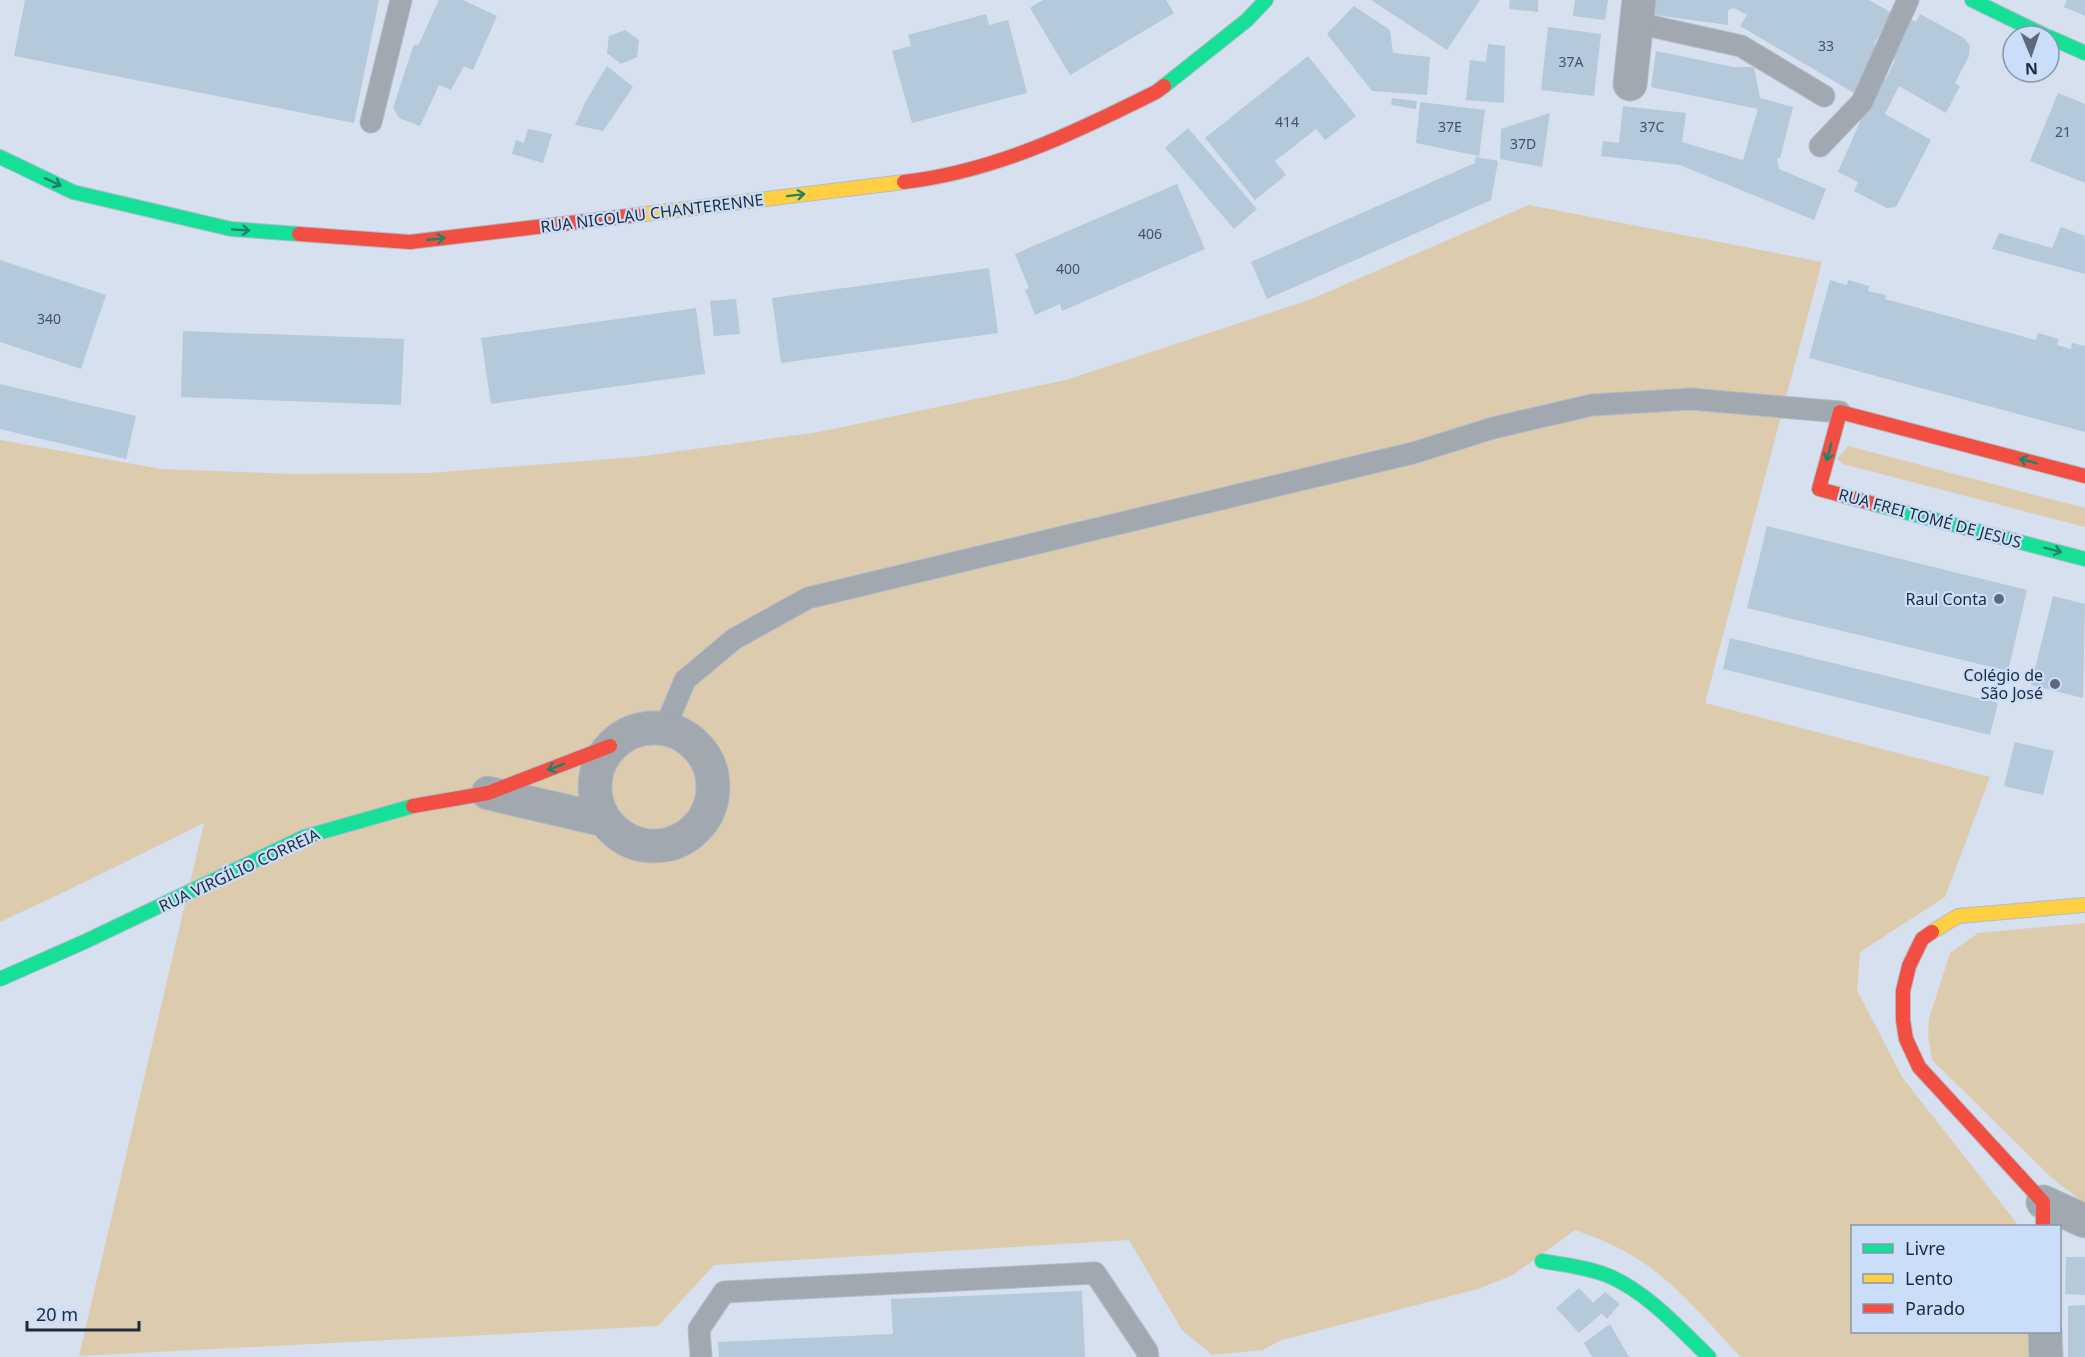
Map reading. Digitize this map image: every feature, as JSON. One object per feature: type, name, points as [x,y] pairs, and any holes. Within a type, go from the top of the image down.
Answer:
[{"type":"street","name":"RUA NICOLAU CHANTERENNE","points":[[0,157],[73,192],[231,229],[410,242],[564,225],[912,181],[983,167],[1069,135],[1156,92],[1247,20],[1266,0]]},
{"type":"street","points":[[1972,0],[2021,24]]},
{"type":"street","points":[[1630,84],[1638,12]]},
{"type":"street","points":[[2061,43],[2085,53]]},
{"type":"street","points":[[1840,412],[2085,476]]},
{"type":"street","name":"RUA FREI TOMÉ DE JESUS","points":[[1840,412],[1819,489],[2085,559]]},
{"type":"street","name":"RUA VIRGÍLIO CORREIA","points":[[0,979],[105,932],[304,837],[413,806],[488,793],[610,746],[626,734],[645,728],[665,728],[684,735],[699,747],[710,764],[714,783],[712,802],[704,820],[690,834],[673,843],[654,846],[634,843],[617,834],[604,820],[488,793]]},
{"type":"street","points":[[604,820],[597,802],[594,782],[600,763],[610,746]]},
{"type":"street","points":[[2085,905],[1958,916],[1922,939],[1908,966],[1903,992],[1906,1039],[1919,1067],[2043,1214],[2085,1221]]},
{"type":"street","points":[[1542,1261],[1574,1266],[1610,1276],[1638,1293],[1709,1357]]},
{"type":"street","points":[[2045,1333],[2046,1357]]},
{"type":"lane","points":[[371,122],[401,0]]},
{"type":"lane","points":[[1820,146],[1863,102],[1908,0]]},
{"type":"lane","points":[[1638,12],[1741,46],[1824,96]]},
{"type":"lane","points":[[665,728],[685,680],[734,639],[808,598],[1413,453],[1493,428],[1592,405],[1692,399],[1840,412]]},
{"type":"lane","points":[[700,1357],[699,1329],[724,1292],[1095,1273],[1148,1351],[1148,1357]]},
{"type":"shaded area","points":[[1529,205],[1822,262],[1705,703],[1990,777],[1945,897],[1860,952],[1857,990],[1902,1077],[2018,1225],[1851,1225],[1851,1333],[2033,1333],[2034,1357],[1741,1357],[1681,1294],[1655,1271],[1617,1247],[1575,1230],[1513,1275],[1478,1289],[1282,1340],[1263,1350],[1212,1355],[1182,1330],[1129,1240],[714,1265],[658,1326],[79,1356],[204,823],[0,922],[0,440],[161,469],[296,474],[429,473],[636,457],[819,432],[1066,380],[1309,300]]},
{"type":"shaded area","points":[[1848,446],[2085,508],[2085,527],[1843,464],[1837,459]]},
{"type":"shaded area","points":[[2085,923],[2085,1204],[2052,1178],[1932,1060],[1928,1035],[1929,1019],[1950,953],[1978,933]]},
{"type":"building","points":[[25,0],[379,0],[354,123],[14,56]]},
{"type":"building","points":[[439,0],[463,0],[497,16],[473,70],[464,66],[451,90],[439,85],[420,126],[399,118],[393,108],[414,44],[418,46]]},
{"type":"building","points":[[1043,0],[1166,0],[1174,13],[1070,75],[1030,8]]},
{"type":"building","points":[[1371,0],[1480,0],[1447,50]]},
{"type":"building","points":[[1510,0],[1538,0],[1538,12],[1509,9]]},
{"type":"building","points":[[1575,0],[1608,0],[1605,20],[1573,16]]},
{"type":"building","points":[[1656,0],[1869,0],[1892,13],[1874,44],[1881,48],[1854,93],[1740,26],[1747,15],[1734,8],[1728,10],[1728,25],[1655,15]]},
{"type":"building","points":[[2067,0],[2085,0],[2085,16],[2064,7]]},
{"type":"building","points":[[1354,6],[1390,30],[1393,53],[1430,57],[1427,95],[1372,91],[1327,34]]},
{"type":"building","points":[[986,14],[989,25],[1008,20],[1027,93],[912,123],[892,51],[911,46],[908,35]]},
{"type":"building","points":[[1920,14],[1964,38],[1970,46],[1969,56],[1955,83],[1960,86],[1946,113],[1899,86],[1885,114],[1931,140],[1896,207],[1887,208],[1854,191],[1858,182],[1838,172],[1880,76],[1886,79],[1895,60],[1888,56],[1906,17],[1916,22]]},
{"type":"building","points":[[1548,27],[1601,34],[1594,96],[1541,90]]},
{"type":"building","points":[[625,30],[639,40],[637,57],[621,64],[607,53],[609,36]]},
{"type":"building","points":[[1488,44],[1505,46],[1504,103],[1466,100],[1470,60],[1486,62]]},
{"type":"building","points":[[1656,51],[1733,67],[1754,67],[1760,98],[1793,107],[1780,158],[1777,158],[1779,169],[1826,189],[1814,220],[1680,165],[1601,156],[1603,141],[1619,143],[1623,106],[1686,113],[1682,142],[1743,160],[1758,109],[1651,87]]},
{"type":"building","points":[[1308,56],[1356,116],[1325,140],[1316,129],[1275,161],[1286,175],[1255,200],[1205,138]]},
{"type":"building","points":[[607,66],[633,87],[603,131],[575,125],[586,101]]},
{"type":"building","points":[[2058,93],[2085,104],[2085,183],[2030,161]]},
{"type":"building","points":[[1392,98],[1417,101],[1416,109],[1391,105]]},
{"type":"building","points":[[1420,102],[1485,110],[1479,156],[1416,143]]},
{"type":"building","points":[[1550,113],[1542,167],[1500,159],[1501,129]]},
{"type":"building","points":[[1188,128],[1257,209],[1234,229],[1165,148]]},
{"type":"building","points":[[528,129],[552,134],[543,163],[512,154],[516,140],[524,143]]},
{"type":"building","points":[[1476,157],[1498,161],[1491,200],[1267,299],[1251,262],[1475,163]]},
{"type":"building","points":[[1177,184],[1205,249],[1062,311],[1060,304],[1035,315],[1025,290],[1029,288],[1015,254]]},
{"type":"building","points":[[2061,227],[2085,236],[2085,274],[1992,249],[1999,233],[2052,248]]},
{"type":"building","points":[[0,260],[106,295],[81,369],[0,342]]},
{"type":"building","points":[[989,268],[998,333],[781,363],[772,298]]},
{"type":"building","points":[[1830,280],[1847,285],[1848,280],[1869,286],[1868,291],[1886,295],[1885,299],[2036,340],[2038,333],[2059,339],[2057,345],[2071,349],[2072,343],[2085,346],[2085,432],[1809,358]]},
{"type":"building","points":[[736,299],[740,334],[714,336],[710,301]]},
{"type":"building","points":[[696,308],[705,374],[491,404],[481,338]]},
{"type":"building","points":[[183,331],[404,339],[401,405],[181,397]]},
{"type":"building","points":[[0,384],[136,416],[126,459],[0,429]]},
{"type":"building","points":[[1767,526],[2027,590],[2008,671],[1747,608]]},
{"type":"building","points":[[2053,596],[2085,604],[2083,698],[2031,685]]},
{"type":"building","points":[[1730,638],[1998,703],[1990,735],[1723,669]]},
{"type":"building","points":[[2015,742],[2054,751],[2043,795],[2004,786]]},
{"type":"building","points":[[2066,1257],[2085,1257],[2085,1295],[2065,1294]]},
{"type":"building","points":[[1579,1288],[1593,1303],[1605,1292],[1620,1304],[1607,1319],[1602,1313],[1579,1333],[1556,1308]]},
{"type":"building","points":[[1082,1291],[1085,1357],[719,1357],[718,1342],[893,1334],[891,1299]]},
{"type":"building","points":[[2085,1305],[2085,1357],[2068,1357],[2068,1306]]},
{"type":"building","points":[[1610,1324],[1629,1357],[1592,1357],[1584,1343]]},
{"type":"traffic: fast","points":[[1164,86],[1247,20],[1266,0]]},
{"type":"traffic: fast","points":[[1972,0],[2021,24]]},
{"type":"traffic: fast","points":[[2061,42],[2085,53]]},
{"type":"traffic: fast","points":[[0,157],[73,192],[231,229],[299,234]]},
{"type":"traffic: fast","points":[[1874,504],[2085,559]]},
{"type":"traffic: fast","points":[[0,979],[84,942],[304,837],[413,806]]},
{"type":"traffic: fast","points":[[1542,1261],[1593,1270],[1623,1283],[1650,1301],[1709,1357]]},
{"type":"traffic: slow","points":[[637,215],[904,182]]},
{"type":"traffic: slow","points":[[1932,932],[1958,916],[2085,905]]},
{"type":"traffic: jam","points":[[904,182],[938,177],[1003,160],[1095,122],[1164,86]]},
{"type":"traffic: jam","points":[[299,234],[410,242],[637,215]]},
{"type":"traffic: jam","points":[[1874,504],[1819,489],[1840,412],[2085,476]]},
{"type":"traffic: jam","points":[[413,806],[488,793],[610,746]]},
{"type":"traffic: jam","points":[[1932,932],[1922,939],[1909,966],[1903,991],[1903,1020],[1906,1039],[1919,1067],[2043,1202],[2043,1225]]},
{"type":"place","name":"Raul Conta","points":[[1999,599]]},
{"type":"place","name":"Colégio de São José","points":[[2055,684]]}]
